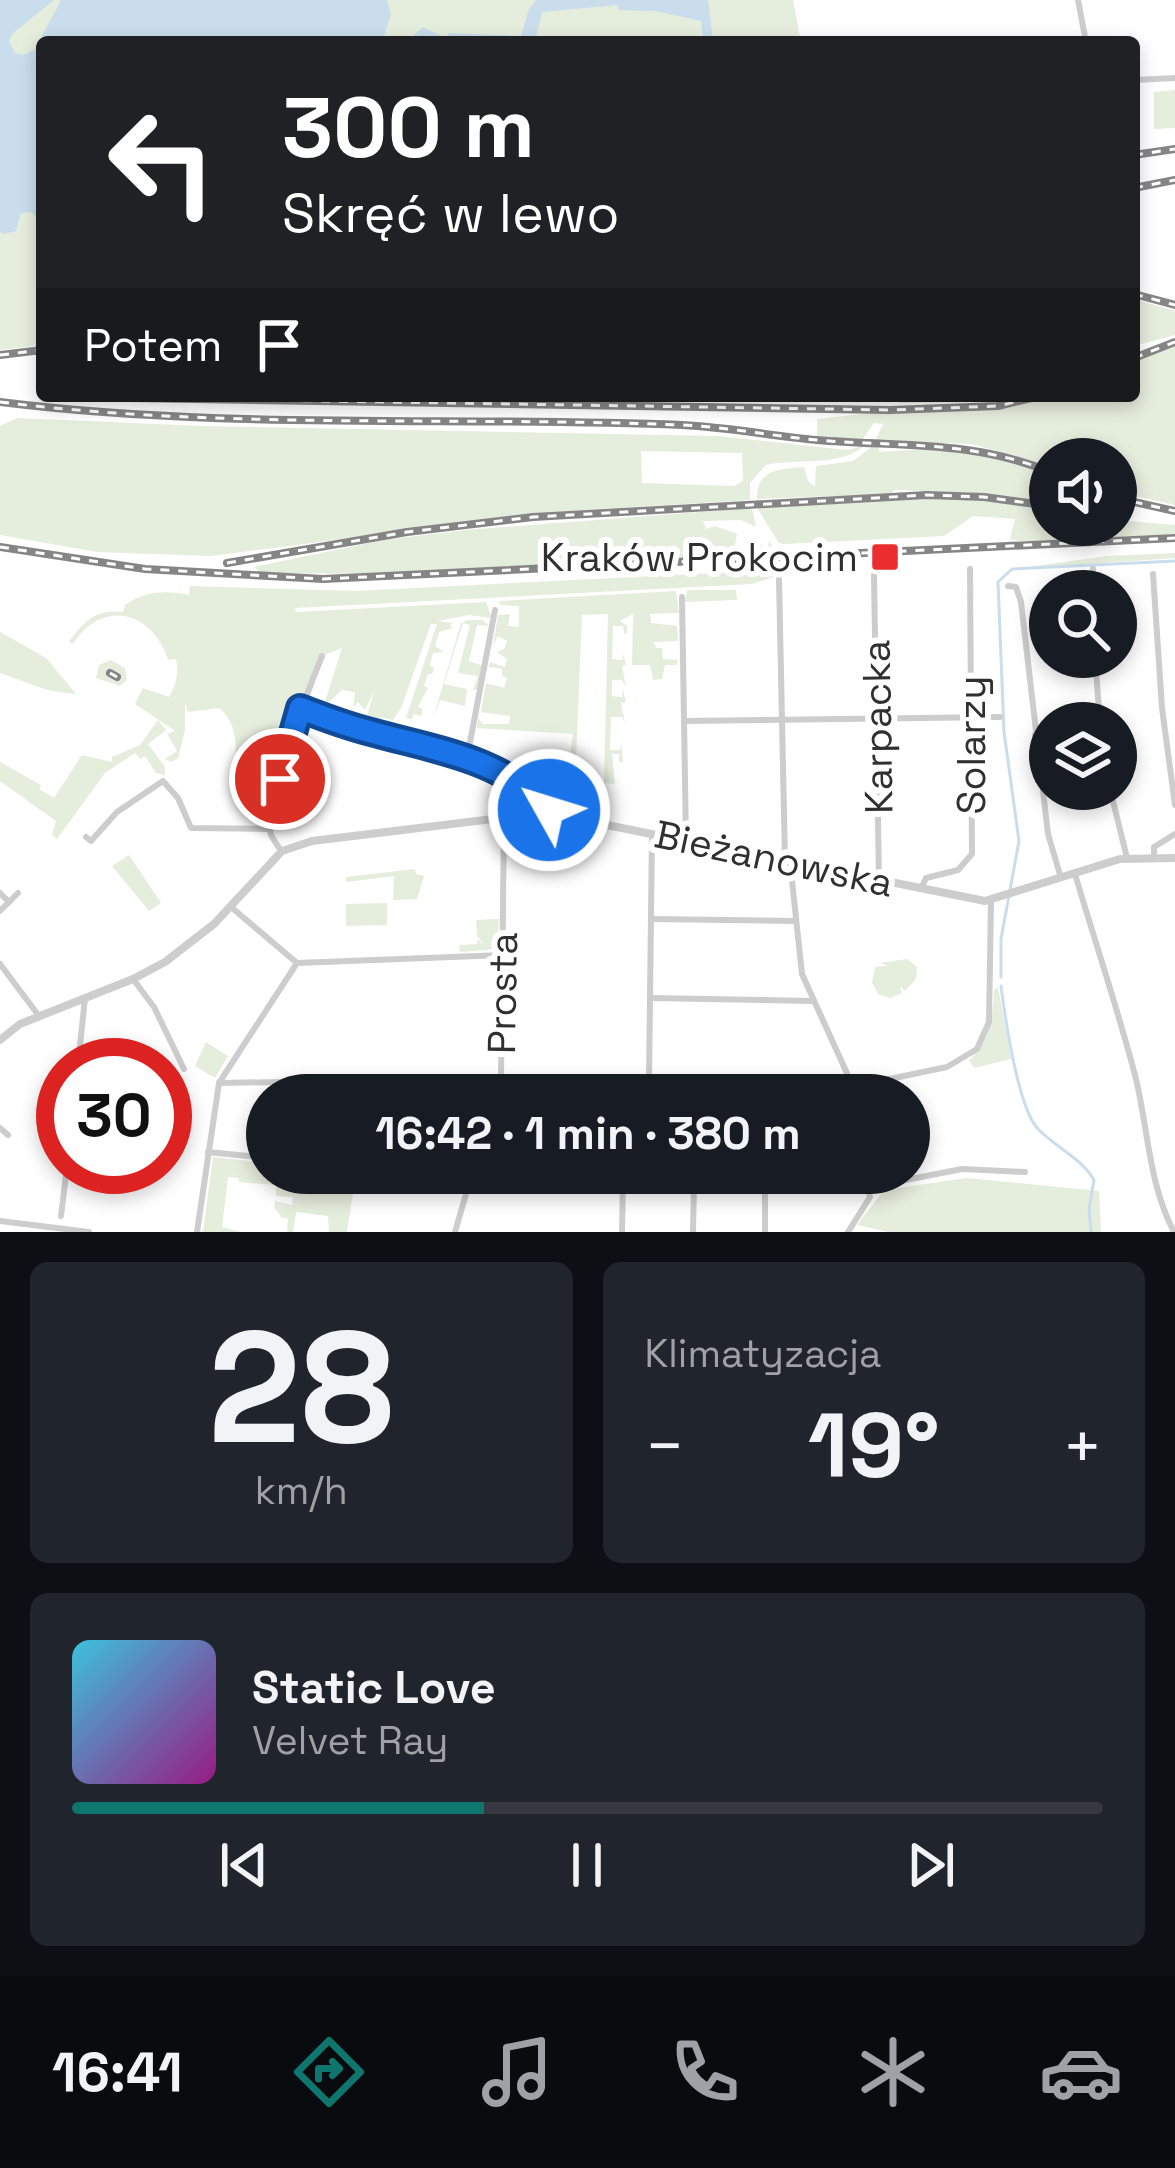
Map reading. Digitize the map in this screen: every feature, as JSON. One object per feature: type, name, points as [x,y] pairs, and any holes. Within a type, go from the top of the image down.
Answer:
[{"type":"street","points":[[1078,0],[1085,36]]},
{"type":"street","points":[[1140,80],[1175,78]]},
{"type":"street","name":"Solarzy","points":[[922,889],[926,878],[954,872],[971,856],[970,568]]},
{"type":"street","name":"Karpacka","points":[[874,574],[879,880]]},
{"type":"street","points":[[1153,574],[1162,708],[1175,805]]},
{"type":"street","points":[[779,579],[788,861],[802,974],[844,1074]]},
{"type":"street","points":[[1008,586],[1015,586],[1021,602],[1032,702]]},
{"type":"street","points":[[682,597],[686,841]]},
{"type":"street","points":[[467,758],[495,610]]},
{"type":"street","points":[[1,1036],[134,979],[193,943],[282,851],[270,829],[300,708],[322,656]]},
{"type":"street","points":[[300,708],[467,758],[514,779],[547,807],[549,818]]},
{"type":"street","points":[[684,722],[1000,717]]},
{"type":"street","points":[[86,836],[91,841],[116,812],[163,781],[178,798],[191,828],[270,829]]},
{"type":"street","points":[[1045,810],[1061,878]]},
{"type":"street","points":[[1115,810],[1126,858]]},
{"type":"street","name":"Bieżanowska","points":[[282,851],[312,842],[504,818],[549,818],[652,833],[991,900],[1126,858],[1175,858]]},
{"type":"street","name":"Prosta","points":[[501,1074],[504,818]]},
{"type":"street","points":[[649,1074],[652,833]]},
{"type":"street","points":[[1154,858],[1160,844],[1175,834]]},
{"type":"street","points":[[1075,874],[1111,986],[1153,1168],[1174,1232]]},
{"type":"street","points":[[0,893],[9,902]]},
{"type":"street","points":[[0,911],[17,893]]},
{"type":"street","points":[[919,1074],[968,1057],[980,1045],[990,1016],[991,900]]},
{"type":"street","points":[[231,907],[297,963],[503,955]]},
{"type":"street","points":[[651,919],[795,921]]},
{"type":"street","points":[[197,1232],[218,1083],[297,963]]},
{"type":"street","points":[[0,964],[39,1016]]},
{"type":"street","points":[[134,979],[169,1038]]},
{"type":"street","points":[[81,1038],[85,998]]},
{"type":"street","points":[[650,998],[812,1001]]},
{"type":"street","points":[[218,1083],[246,1083]]},
{"type":"street","points":[[0,1128],[8,1135]]},
{"type":"street","points":[[208,1152],[246,1156]]},
{"type":"street","points":[[930,1175],[962,1169],[1025,1172]]},
{"type":"street","points":[[61,1216],[64,1194]]},
{"type":"street","points":[[455,1232],[466,1194]]},
{"type":"street","points":[[622,1232],[623,1194]]},
{"type":"street","points":[[694,1194],[694,1232]]},
{"type":"street","points":[[765,1194],[765,1232]]},
{"type":"street","points":[[848,1232],[869,1194]]},
{"type":"street","points":[[0,1221],[89,1232]]},
{"type":"green space","points":[[0,0],[793,0],[800,36],[36,36],[36,346],[0,350]]},
{"type":"green space","points":[[1175,90],[1175,128],[1154,129],[1154,92]]},
{"type":"green space","points":[[1140,301],[1175,311],[1175,335],[1140,344]]},
{"type":"green space","points":[[1175,346],[1175,505],[1137,497],[1137,438],[1029,438],[1029,461],[972,444],[875,441],[883,424],[874,423],[862,440],[817,438],[817,419],[880,412],[1004,409],[1028,402],[1140,402],[1140,360]]},
{"type":"green space","points":[[17,418],[718,436],[847,450],[864,446],[843,457],[766,465],[750,483],[750,500],[551,512],[211,556],[97,552],[0,535],[0,426]],"holes":[[[641,451],[742,453],[743,481],[734,486],[642,483]]]},
{"type":"green space","points":[[878,446],[880,452],[966,453],[1008,462],[1029,469],[1029,500],[894,490],[891,494],[757,499],[761,482],[771,473],[804,467],[815,487],[816,466],[853,461]]},
{"type":"green space","points":[[980,500],[1029,507],[1029,542],[1010,539],[1015,519],[973,516],[944,536],[784,544],[757,508]]},
{"type":"green space","points":[[752,508],[756,527],[741,520],[703,521],[706,529],[715,526],[737,534],[735,545],[725,550],[760,545],[766,550],[770,540],[774,554],[383,574],[261,573],[254,567],[383,540],[466,530]]},
{"type":"green space","points":[[1137,522],[1175,525],[1175,534],[1137,536]]},
{"type":"green space","points":[[1175,553],[1175,558],[1015,569],[1107,556]]},
{"type":"green space","points":[[774,570],[773,577],[752,584],[295,608],[296,612],[486,602],[492,618],[469,615],[438,621],[454,623],[453,628],[439,632],[435,646],[444,652],[433,653],[430,666],[434,668],[418,707],[423,709],[421,716],[406,718],[437,624],[431,624],[401,708],[393,720],[380,717],[378,725],[391,728],[389,734],[364,727],[374,691],[365,710],[358,702],[353,708],[355,692],[342,690],[329,702],[327,711],[322,711],[342,648],[322,656],[272,777],[235,772],[233,729],[219,708],[188,712],[185,703],[178,758],[165,759],[177,751],[167,734],[175,731],[135,704],[143,688],[169,697],[176,679],[176,659],[168,660],[161,643],[139,621],[126,616],[98,620],[73,644],[69,642],[98,615],[123,612],[125,605],[148,594],[189,595],[190,586],[355,591]]},
{"type":"green space","points":[[687,590],[736,590],[737,600],[685,602]]},
{"type":"green space","points":[[676,591],[679,613],[650,614],[651,623],[677,626],[678,641],[653,642],[662,648],[663,659],[678,660],[677,665],[665,665],[662,679],[653,680],[650,665],[632,665],[633,614],[620,621],[627,626],[627,634],[623,626],[613,626],[612,659],[623,660],[623,653],[626,665],[622,666],[626,687],[622,680],[612,680],[612,696],[622,697],[623,689],[626,702],[621,703],[625,724],[622,717],[611,717],[610,750],[620,750],[621,743],[623,762],[619,754],[612,754],[615,784],[604,783],[608,614],[582,615],[576,761],[557,760],[570,754],[573,734],[477,728],[478,718],[483,724],[509,724],[510,716],[481,712],[486,683],[504,688],[507,678],[502,669],[489,667],[490,662],[505,667],[507,659],[497,652],[507,641],[498,636],[493,646],[498,615],[510,614],[508,626],[519,627],[519,606],[500,605],[499,601]]},
{"type":"green space","points":[[482,620],[489,626],[477,625],[469,661],[483,666],[477,690],[473,690],[478,676],[458,673],[470,625],[463,623],[444,684],[467,689],[465,706],[440,700],[433,719],[461,623]]},
{"type":"green space","points":[[0,632],[46,658],[76,694],[47,690],[0,673]]},
{"type":"green space","points":[[111,660],[125,668],[127,680],[120,686],[96,678],[99,665]]},
{"type":"green space","points":[[158,720],[166,730],[148,744],[165,767],[165,775],[156,773],[145,756],[140,759],[135,753],[105,773],[57,839],[52,835],[56,821],[0,781],[0,762],[41,785],[39,789],[54,798],[82,755],[112,762],[112,757],[140,745]]},
{"type":"green space","points":[[129,855],[161,903],[149,911],[112,866]]},
{"type":"green space","points":[[415,869],[424,876],[417,899],[393,900],[394,876],[346,882],[346,877]]},
{"type":"green space","points":[[387,903],[387,925],[346,926],[346,904]]},
{"type":"green space","points":[[499,919],[496,949],[460,952],[459,945],[477,944],[477,939],[486,947],[477,936],[476,920]]},
{"type":"green space","points":[[907,959],[917,967],[916,979],[905,991],[900,986],[902,993],[890,998],[878,994],[872,982],[875,967]]},
{"type":"green space","points":[[998,987],[1011,1059],[974,1068],[969,1060],[986,1036]]},
{"type":"green space","points":[[206,1042],[228,1056],[215,1078],[195,1066]]},
{"type":"green space","points":[[213,1157],[246,1161],[246,1183],[228,1177],[222,1227],[241,1232],[203,1232]]},
{"type":"green space","points":[[967,1178],[1099,1191],[1101,1232],[888,1232],[857,1225],[881,1194],[930,1194],[930,1183]]},
{"type":"green space","points":[[353,1194],[347,1232],[329,1232],[328,1216],[296,1212],[293,1232],[287,1232],[288,1219],[274,1207],[275,1201],[292,1205],[293,1197],[276,1196]]},
{"type":"water","points":[[0,0],[54,0],[9,41],[15,53],[23,55],[36,47],[36,217],[21,213],[16,231],[0,232]]},
{"type":"water","points":[[61,0],[387,0],[391,14],[384,36],[42,36]]},
{"type":"water","points":[[536,0],[708,0],[713,36],[703,36],[701,21],[656,11],[619,10],[617,5],[542,12],[536,36],[521,36]]},
{"type":"water","points":[[423,27],[442,36],[413,36]]},
{"type":"water","points":[[448,33],[521,36],[448,36]]},
{"type":"waterway","points":[[1001,977],[1001,939],[1019,841],[1004,732],[998,582],[1012,569],[1175,561]]},
{"type":"waterway","points":[[1001,986],[1014,1062],[1032,1119],[1094,1180],[1091,1232]]},
{"type":"railway","points":[[1140,154],[1175,149]]},
{"type":"railway","points":[[1140,187],[1175,180]]},
{"type":"railway","points":[[1140,296],[1175,305]]},
{"type":"railway","points":[[1140,356],[1175,342]]},
{"type":"railway","points":[[0,355],[36,351]]},
{"type":"railway","points":[[0,402],[255,419],[699,426],[964,450],[1029,465]]},
{"type":"railway","points":[[385,402],[890,410],[1015,402]]},
{"type":"railway","points":[[227,563],[407,532],[533,517],[927,495],[1029,503]]},
{"type":"railway","points":[[1137,503],[1175,511]]},
{"type":"railway","points":[[0,547],[145,569],[323,579],[1175,538]]},
{"type":"railway","points":[[110,673],[117,677]]},
{"type":"place","name":"Kraków Prokocim","points":[[885,557]]},
{"type":"route","points":[[280,779],[300,708],[372,733],[440,748],[500,771],[549,810]]}]
